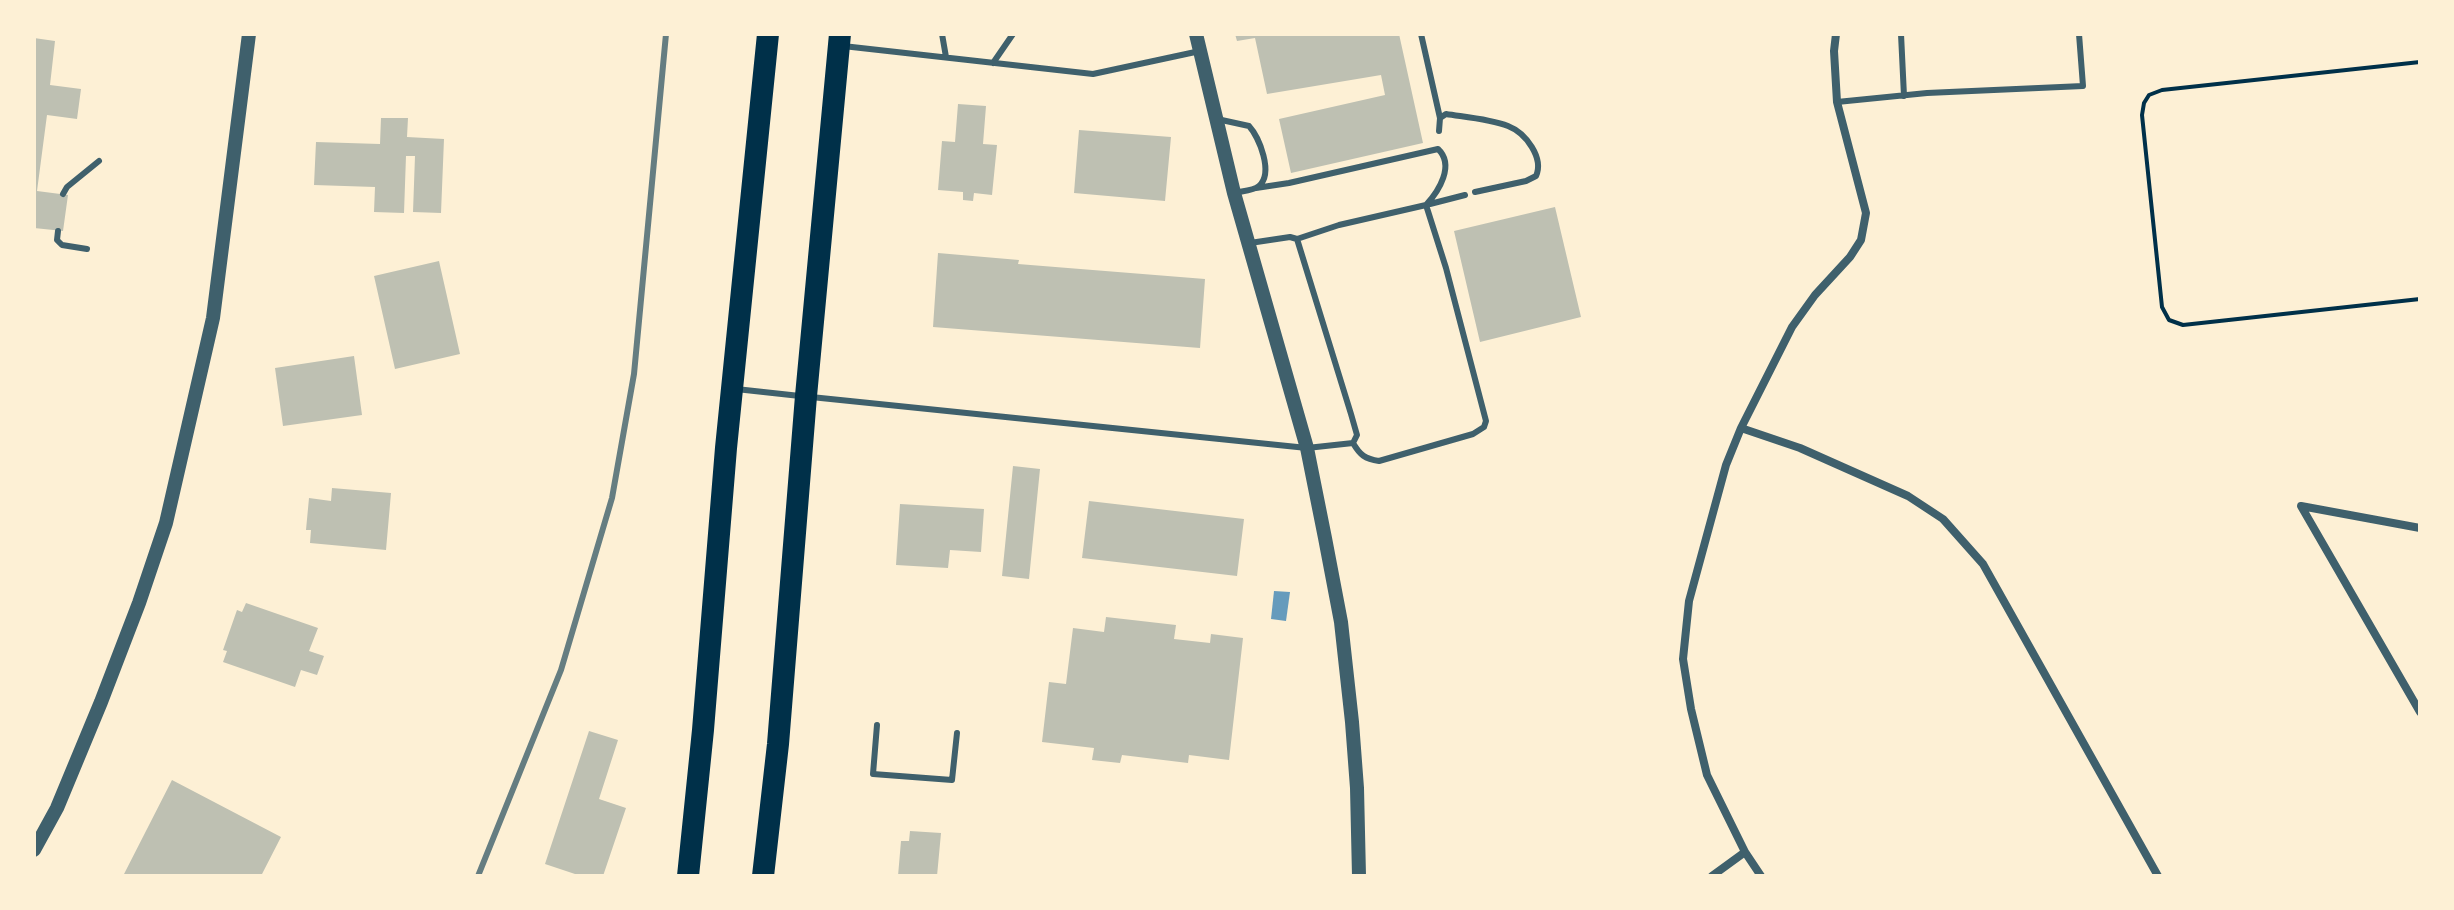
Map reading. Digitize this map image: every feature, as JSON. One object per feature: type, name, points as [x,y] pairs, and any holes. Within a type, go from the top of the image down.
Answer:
[{"type":"highway","points":[[688,876],[768,34]]},
{"type":"highway","points":[[763,876],[779,730],[839,40]]},
{"type":"street","points":[[34,850],[57,808],[101,702],[166,523],[213,318],[249,34]]},
{"type":"street","points":[[1196,34],[1234,193],[1307,448],[1341,622],[1357,788],[1359,876]]},
{"type":"street","points":[[1761,876],[1745,852],[1707,775],[1683,659],[1689,601],[1726,465],[1741,428],[1792,327],[1861,240],[1866,213],[1837,102],[1830,34]]},
{"type":"street","points":[[1834,51],[1836,34]]},
{"type":"street","points":[[1741,428],[1800,448],[1908,496],[1943,519],[1983,564],[2158,876]]},
{"type":"street","points":[[2420,528],[2301,506],[2420,712]]},
{"type":"street","points":[[1712,876],[1745,852]]},
{"type":"lane","points":[[942,34],[946,57]]},
{"type":"lane","points":[[993,63],[1013,34]]},
{"type":"lane","points":[[1421,34],[1443,116],[1439,131]]},
{"type":"lane","points":[[1901,34],[1904,96]]},
{"type":"lane","points":[[1837,102],[2083,86],[2079,34]]},
{"type":"lane","points":[[839,40],[946,57],[1093,74],[1200,51]]},
{"type":"lane","points":[[1443,116],[1508,126],[1518,132],[1537,156],[1539,165],[1536,176],[1475,192]]},
{"type":"lane","points":[[1215,119],[1243,123],[1253,131],[1264,162],[1263,180],[1256,188]]},
{"type":"lane","points":[[1426,205],[1435,196],[1445,169],[1436,140]]},
{"type":"lane","points":[[1234,193],[1438,149]]},
{"type":"lane","points":[[63,194],[67,187],[99,161]]},
{"type":"lane","points":[[1250,243],[1290,237],[1297,239],[1339,225],[1465,195]]},
{"type":"lane","points":[[1353,443],[1360,455],[1379,461],[1473,434],[1484,427],[1486,421],[1446,268],[1426,205]]},
{"type":"lane","points":[[58,231],[57,240],[62,245],[87,249]]},
{"type":"lane","points":[[1297,239],[1348,401],[1357,435],[1353,443]]},
{"type":"lane","points":[[732,388],[1307,448],[1353,443]]},
{"type":"lane","points":[[877,725],[873,774],[952,780],[957,733]]},
{"type":"path","points":[[2420,62],[2162,90],[2149,95],[2142,115],[2162,307],[2169,320],[2183,325],[2420,299]]},
{"type":"water","points":[[1274,591],[1290,592],[1286,621],[1271,619]]},
{"type":"building","points":[[1235,34],[1399,34],[1423,143],[1291,173],[1279,119],[1385,95],[1381,75],[1267,94],[1255,38],[1237,41]]},
{"type":"building","points":[[34,38],[55,41],[50,85],[81,89],[77,119],[47,115],[37,191],[68,195],[63,231],[34,228]]},
{"type":"building","points":[[958,104],[986,106],[983,144],[997,145],[992,195],[974,193],[973,201],[963,200],[963,192],[938,190],[942,141],[955,142]]},
{"type":"building","points":[[381,118],[408,118],[407,137],[444,139],[441,213],[413,212],[415,156],[406,156],[404,213],[374,212],[375,187],[314,185],[316,142],[380,144]]},
{"type":"building","points":[[1079,130],[1171,137],[1165,201],[1074,193]]},
{"type":"building","points":[[1555,207],[1581,317],[1480,342],[1454,231]]},
{"type":"building","points":[[938,253],[1019,260],[1018,264],[1205,279],[1200,348],[933,327]]},
{"type":"building","points":[[439,261],[460,354],[395,369],[374,276]]},
{"type":"building","points":[[354,356],[362,415],[283,426],[275,368]]},
{"type":"building","points":[[1013,466],[1040,469],[1029,579],[1002,576]]},
{"type":"building","points":[[332,488],[391,493],[386,550],[310,543],[311,530],[306,530],[309,498],[331,501]]},
{"type":"building","points":[[1089,501],[1244,519],[1237,576],[1082,558]]},
{"type":"building","points":[[900,504],[984,509],[981,552],[950,550],[948,568],[896,565]]},
{"type":"building","points":[[246,603],[318,628],[309,651],[324,656],[317,675],[301,670],[295,687],[223,662],[227,651],[223,650],[237,610],[242,612]]},
{"type":"building","points":[[1106,617],[1176,625],[1174,639],[1210,643],[1211,634],[1243,638],[1229,760],[1189,755],[1188,763],[1122,755],[1120,763],[1092,760],[1094,748],[1042,742],[1049,682],[1066,684],[1073,628],[1104,632]]},
{"type":"building","points":[[589,731],[618,740],[599,799],[626,808],[603,876],[581,876],[545,864]]},
{"type":"building","points":[[172,780],[281,837],[261,876],[123,876]]},
{"type":"building","points":[[910,831],[941,833],[937,876],[898,876],[901,841],[909,841]]},
{"type":"railway","points":[[478,876],[561,670],[612,498],[634,374],[666,34]]}]
